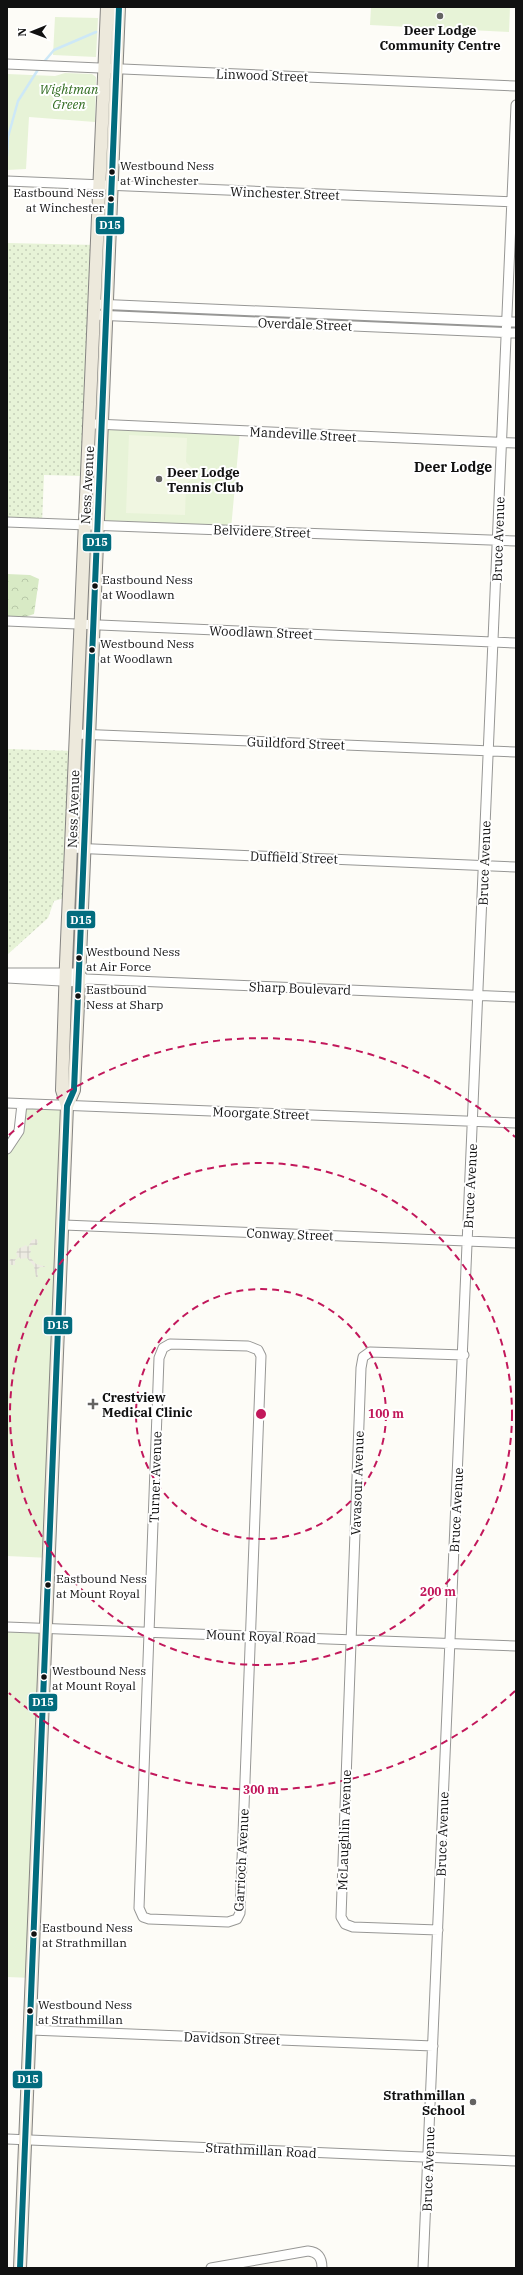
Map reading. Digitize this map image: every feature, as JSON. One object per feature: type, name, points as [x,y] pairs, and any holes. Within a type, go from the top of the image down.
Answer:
[{"type":"main road","name":"Ness Avenue","points":[[108,7],[111,68]]},
{"type":"main road","name":"Ness Avenue","points":[[67,1106],[74,1090],[81,978],[107,310],[106,185],[111,68],[119,7]]},
{"type":"main road","name":"Ness Avenue","points":[[20,2268],[64,1225],[67,1106],[62,1090],[65,978],[94,309],[106,185]]},
{"type":"street","name":"Linwood Street","points":[[11,64],[516,86]]},
{"type":"street","name":"Bruce Avenue","points":[[423,2268],[464,1355],[506,333],[511,322],[516,105]]},
{"type":"street","name":"Winchester Street","points":[[7,181],[514,202]]},
{"type":"street","name":"Overdale Street","points":[[94,309],[516,333]]},
{"type":"street","name":"Overdale Street","points":[[107,310],[511,322]]},
{"type":"street","name":"Mandeville Street","points":[[90,424],[516,443]]},
{"type":"street","name":"Belvidere Street","points":[[7,522],[85,523],[516,541]]},
{"type":"street","name":"Woodlawn Street","points":[[7,621],[516,643]]},
{"type":"street","name":"Guildford Street","points":[[76,734],[516,752]]},
{"type":"street","name":"Duffield Street","points":[[71,848],[516,868]]},
{"type":"street","points":[[7,973],[65,978]]},
{"type":"street","points":[[7,978],[65,978]]},
{"type":"street","name":"Sharp Boulevard","points":[[65,978],[516,997]]},
{"type":"street","name":"Moorgate Street","points":[[7,1103],[516,1123]]},
{"type":"street","points":[[7,1149],[19,1131],[22,1104]]},
{"type":"street","name":"Conway Street","points":[[64,1225],[516,1243]]},
{"type":"street","name":"Turner Avenue","points":[[149,1631],[160,1354],[165,1346],[170,1344],[248,1346],[258,1350],[262,1363],[250,1636]]},
{"type":"street","name":"Vavasour Avenue","points":[[351,1640],[362,1361],[365,1355],[370,1352],[464,1355]]},
{"type":"street","name":"Mount Royal Road","points":[[7,1627],[47,1627],[516,1646]]},
{"type":"street","name":"Garrioch Avenue","points":[[149,1631],[139,1908],[146,1918],[160,1920],[228,1922],[237,1919],[240,1913],[250,1636]]},
{"type":"street","name":"McLaughlin Avenue","points":[[351,1640],[341,1920],[345,1924],[353,1927],[438,1930]]},
{"type":"street","name":"Davidson Street","points":[[31,2030],[433,2046]]},
{"type":"street","name":"Strathmillan Road","points":[[7,2139],[516,2161]]},
{"type":"street","points":[[211,2268],[227,2267],[308,2251],[318,2255],[322,2260],[322,2268]]},
{"type":"green space","name":"Deer Lodge Community Centre","points":[[371,7],[510,7],[509,32],[370,25]]},
{"type":"green space","points":[[55,17],[98,18],[96,57],[53,55]]},
{"type":"green space","name":"Wightman Green","points":[[65,73],[92,74],[96,77],[95,122],[29,117],[26,169],[7,170],[7,74],[55,76]]},
{"type":"green space","points":[[7,243],[98,245],[81,476],[44,475],[42,523],[7,522]]},
{"type":"green space","points":[[102,425],[240,431],[231,529],[99,524]]},
{"type":"green space","name":"Deer Lodge Tennis Club","points":[[129,435],[187,438],[186,462],[198,474],[186,484],[185,515],[126,513]]},
{"type":"green space","points":[[7,574],[30,575],[39,579],[34,614],[22,618],[7,617]]},
{"type":"green space","points":[[7,749],[75,751],[68,897],[54,901],[48,918],[7,955]]},
{"type":"green space","points":[[22,1104],[67,1106],[50,1558],[7,1556],[7,1149],[12,1143]]},
{"type":"green space","points":[[7,1627],[47,1627],[33,1978],[7,1977]]},
{"type":"shaded area","points":[[36,1239],[38,1241],[37,1245],[33,1245],[29,1248],[31,1251],[29,1256],[36,1264],[47,1267],[40,1267],[37,1270],[38,1277],[36,1277],[34,1266],[27,1258],[21,1259],[19,1257],[15,1260],[15,1265],[11,1265],[9,1263],[10,1259],[15,1259],[18,1256],[16,1254],[18,1249],[26,1245],[28,1247],[32,1240]]},
{"type":"waterway","points":[[43,63],[54,50],[96,32]]},
{"type":"waterway","points":[[7,156],[8,137],[18,101],[39,68]]},
{"type":"transit line","name":"D15","points":[[20,2268],[67,1106],[74,1090],[119,7]]},
{"type":"place","name":"Deer Lodge Community Centre","points":[[440,16]]},
{"type":"place","name":"Westbound Ness at Winchester","points":[[112,172]]},
{"type":"place","name":"Eastbound Ness at Winchester","points":[[111,199]]},
{"type":"place","name":"Deer Lodge Tennis Club","points":[[159,479]]},
{"type":"place","name":"Eastbound Ness at Woodlawn","points":[[95,586]]},
{"type":"place","name":"Westbound Ness at Woodlawn","points":[[92,650]]},
{"type":"place","name":"Westbound Ness at Air Force","points":[[79,958]]},
{"type":"place","name":"Eastbound Ness at Sharp","points":[[78,996]]},
{"type":"place","name":"Crestview Medical Clinic","points":[[93,1404]]},
{"type":"place","name":"Eastbound Ness at Mount Royal","points":[[48,1585]]},
{"type":"place","name":"Westbound Ness at Mount Royal","points":[[44,1677]]},
{"type":"place","name":"Eastbound Ness at Strathmillan","points":[[34,1934]]},
{"type":"place","name":"Westbound Ness at Strathmillan","points":[[30,2011]]},
{"type":"place","name":"Strathmillan School","points":[[473,2102]]},
{"type":"district","name":"Deer Lodge","points":[[453,467]]}]
